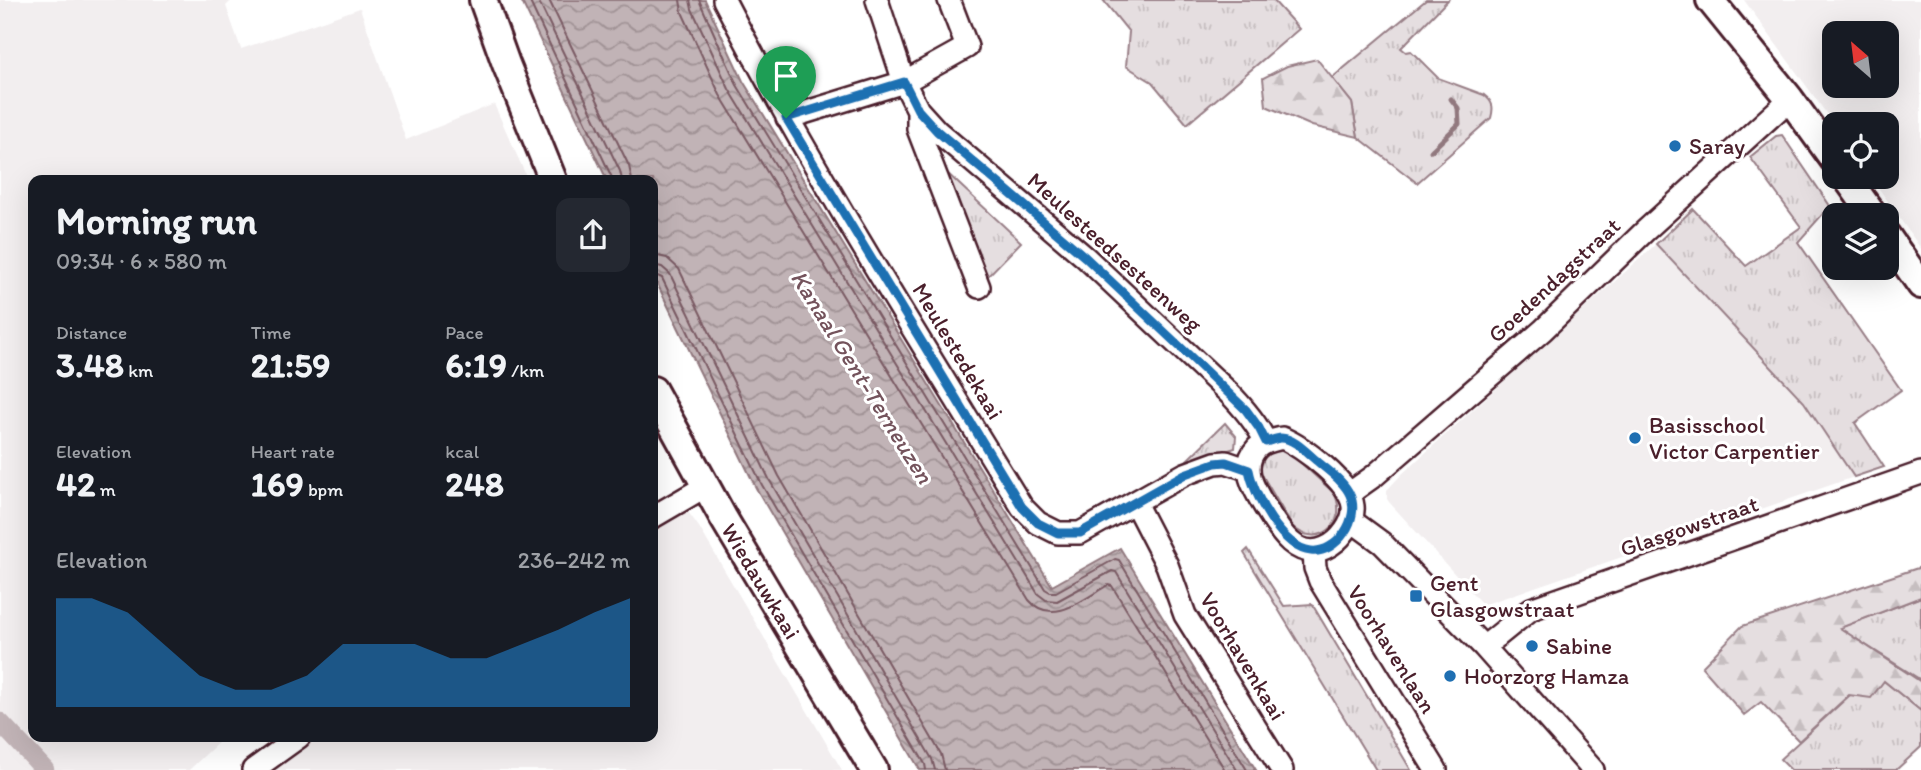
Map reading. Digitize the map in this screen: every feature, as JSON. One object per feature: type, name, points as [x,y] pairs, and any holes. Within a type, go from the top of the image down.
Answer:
[{"type":"main road","points":[[483,0],[551,175]]},
{"type":"main road","points":[[1710,0],[1822,143]]},
{"type":"main road","points":[[1899,254],[1921,285]]},
{"type":"main road","name":"Wiedauwkaai","points":[[658,399],[706,486],[874,770]]},
{"type":"street","name":"Meulestedekaai","points":[[724,0],[786,118],[1022,507],[1038,523],[1058,533],[1080,533],[1138,508],[1185,474],[1215,463],[1226,462],[1249,470]]},
{"type":"street","name":"Meulesteedsesteenweg","points":[[877,0],[904,82],[918,110],[937,131],[1085,257],[1219,383],[1246,410],[1266,442]]},
{"type":"street","points":[[786,118],[904,82],[967,47],[949,0]]},
{"type":"street","name":"Goedendagstraat","points":[[1349,493],[1374,476],[1543,330],[1645,231],[1790,99]]},
{"type":"street","name":"Meulesteedsesteenweg","points":[[918,110],[918,129],[979,287]]},
{"type":"street","points":[[1282,438],[1296,443],[1335,476],[1349,493],[1353,506],[1352,520],[1343,535],[1328,547],[1314,552],[1302,549],[1281,534],[1252,484],[1249,470],[1256,449],[1266,442],[1282,438]]},
{"type":"street","name":"Glasgowstraat","points":[[1484,647],[1531,609],[1921,473]]},
{"type":"street","points":[[658,514],[706,486]]},
{"type":"street","name":"Voorhavenkaai","points":[[1138,508],[1167,565],[1185,614],[1282,770]]},
{"type":"street","points":[[1352,520],[1382,543],[1484,647],[1592,770]]},
{"type":"street","name":"Voorhavenlaan","points":[[1314,552],[1315,568],[1320,581],[1436,770]]},
{"type":"street","points":[[253,770],[292,742]]},
{"type":"shaded area","points":[[0,0],[232,0],[226,6],[241,49],[360,8],[406,140],[494,104],[526,175],[28,175],[28,742],[219,742],[189,770],[0,770]]},
{"type":"shaded area","points":[[1744,0],[1921,0],[1921,249],[1899,217],[1899,203],[1889,203],[1879,189],[1899,189],[1899,112],[1825,112]]},
{"type":"shaded area","name":"Basisschool Victor Carpentier","points":[[1656,244],[1804,402],[1854,477],[1483,605],[1389,502],[1387,490]]},
{"type":"shaded area","points":[[686,509],[842,770],[272,770],[313,742],[658,742],[658,526]]},
{"type":"green space","points":[[1103,0],[1273,0],[1299,29],[1187,124],[1152,82],[1126,66],[1129,32]]},
{"type":"green space","points":[[1426,0],[1448,0],[1401,48],[1406,52],[1411,51],[1438,78],[1484,95],[1491,102],[1492,111],[1491,118],[1417,183],[1358,137],[1352,103],[1332,78]]},
{"type":"green space","points":[[1317,59],[1352,103],[1358,137],[1312,126],[1266,106],[1263,78],[1287,66]]},
{"type":"green space","points":[[1782,135],[1828,203],[1822,203],[1822,215],[1798,242],[1901,390],[1855,423],[1884,467],[1854,477],[1804,402],[1656,244],[1693,209],[1746,266],[1801,227],[1750,157],[1776,136]]},
{"type":"green space","points":[[945,171],[1021,242],[986,278]]},
{"type":"green space","points":[[1225,423],[1236,436],[1235,448],[1201,459],[1188,459]]},
{"type":"green space","points":[[1281,450],[1290,453],[1334,493],[1338,515],[1328,530],[1311,535],[1292,526],[1261,473],[1265,457]]},
{"type":"green space","points":[[1248,549],[1284,606],[1312,604],[1411,770],[1376,770],[1244,553]]},
{"type":"green space","points":[[1921,567],[1921,597],[1840,628],[1921,682],[1921,711],[1884,681],[1871,698],[1849,695],[1799,741],[1761,702],[1744,715],[1702,667],[1742,626]]},
{"type":"green space","points":[[1921,597],[1921,680],[1839,628]]},
{"type":"green space","points":[[1884,681],[1921,711],[1921,747],[1896,770],[1791,770],[1780,759],[1850,695]]},
{"type":"water","name":"Kanaal Gent-Terneuzen","points":[[521,0],[705,0],[743,81],[1052,586],[1120,548],[1256,770],[920,770],[756,488],[658,285],[658,175],[605,175]]},
{"type":"waterway","points":[[1431,151],[1459,124],[1458,108],[1451,99]]},
{"type":"waterway","points":[[0,722],[45,770]]},
{"type":"place","name":"Saray","points":[[1675,146]]},
{"type":"place","name":"Basisschool Victor Carpentier","points":[[1635,438]]},
{"type":"place","name":"Gent Glasgowstraat","points":[[1416,596]]},
{"type":"place","name":"Sabine","points":[[1532,646]]},
{"type":"place","name":"Hoorzorg Hamza","points":[[1450,676]]},
{"type":"route","points":[[904,82],[918,110],[937,131],[1085,257],[1194,360],[1246,410],[1266,442],[1282,438],[1296,443],[1335,476],[1349,493],[1353,506],[1352,520],[1343,535],[1328,547],[1314,552],[1290,543],[1281,534],[1252,484],[1249,470],[1226,462],[1215,463],[1185,474],[1080,533],[1058,533],[1038,523],[1022,507],[786,118],[904,82]]}]
